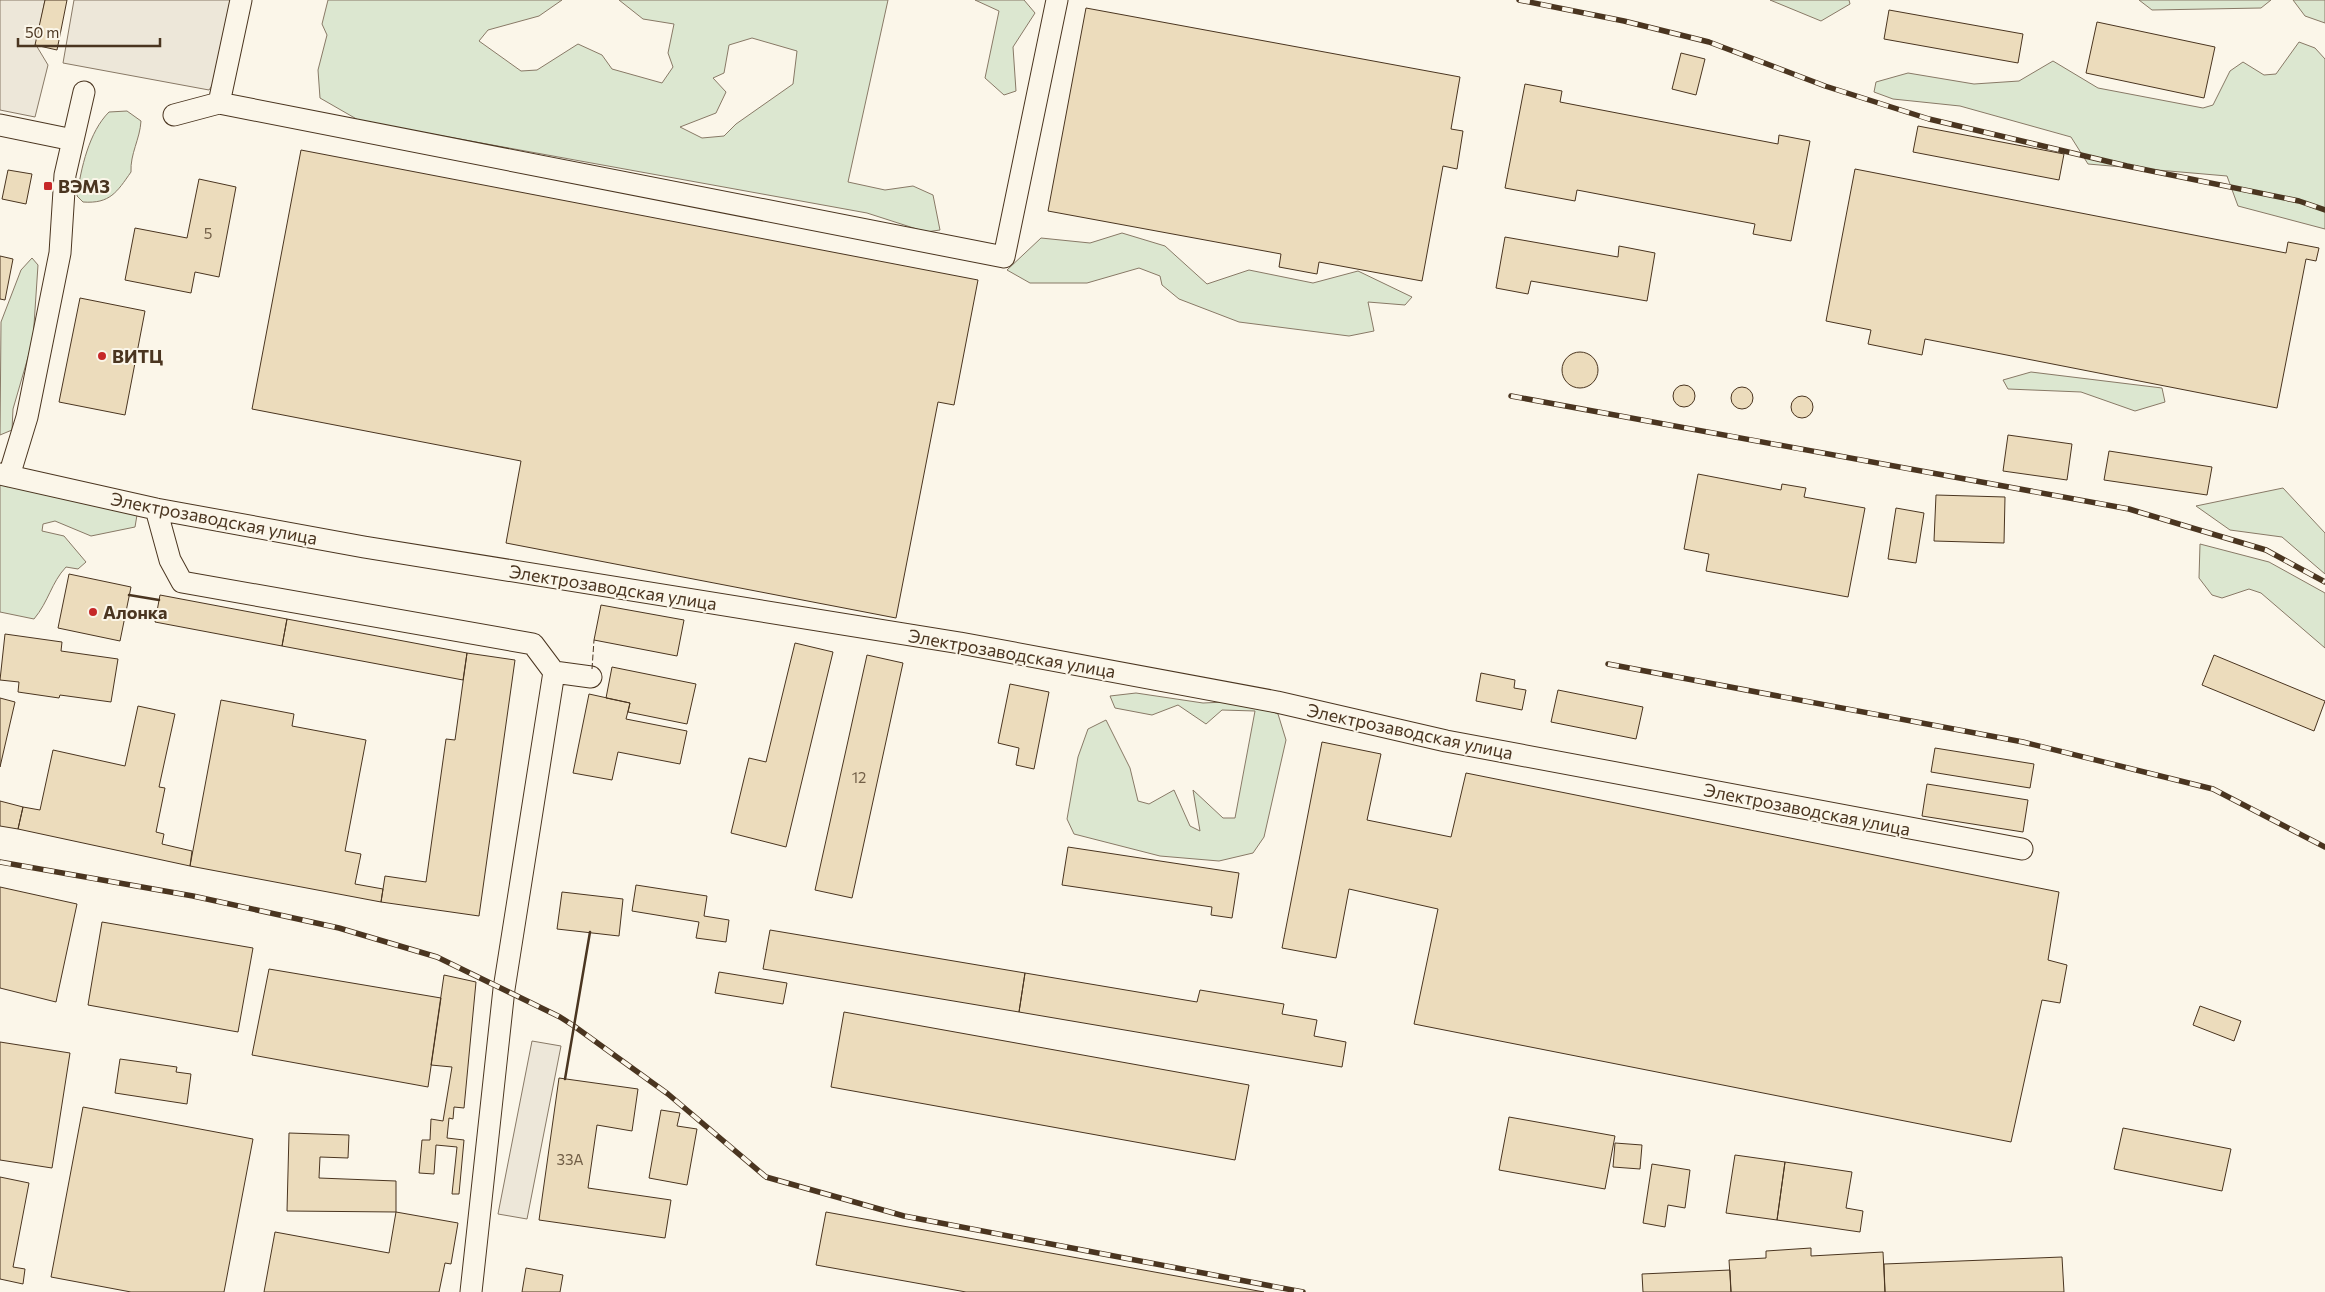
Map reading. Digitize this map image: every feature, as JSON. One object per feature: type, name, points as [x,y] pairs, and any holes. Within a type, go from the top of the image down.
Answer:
[{"type":"street","points":[[220,103],[241,0]]},
{"type":"street","points":[[174,115],[220,103],[1004,257],[1057,0]]},
{"type":"street","points":[[5,475],[27,417],[60,253],[65,175],[84,92]]},
{"type":"street","points":[[0,125],[73,140]]},
{"type":"street","name":"Электрозаводская улица","points":[[5,475],[156,509],[364,547],[960,643],[1277,702],[1446,741],[2022,849]]},
{"type":"street","points":[[156,509],[170,560],[182,582],[532,644],[554,672],[591,677]]},
{"type":"street","points":[[471,1292],[504,989],[554,672]]},
{"type":"green space","points":[[328,0],[562,0],[539,16],[488,30],[479,41],[521,71],[537,70],[578,44],[602,55],[612,69],[662,83],[673,67],[668,53],[674,24],[643,19],[619,0],[888,0],[848,182],[885,190],[913,186],[933,195],[940,230],[926,232],[867,213],[360,121],[320,98],[318,70],[327,35],[322,24]],"holes":[[[752,38],[797,51],[793,84],[736,124],[724,136],[702,138],[680,127],[716,113],[726,92],[713,78],[724,73],[729,45]]]},
{"type":"green space","points":[[975,0],[1024,0],[1035,13],[1013,47],[1016,91],[1004,95],[985,78],[999,11]]},
{"type":"green space","points":[[1770,0],[1849,0],[1850,4],[1821,21]]},
{"type":"green space","points":[[2139,0],[2271,0],[2261,8],[2152,10]]},
{"type":"green space","points":[[2293,0],[2325,0],[2325,23],[2305,16]]},
{"type":"green space","points":[[2299,42],[2315,48],[2325,59],[2325,229],[2238,206],[2227,176],[2088,164],[2071,137],[1960,106],[1893,99],[1874,92],[1876,82],[1908,73],[1974,84],[2019,81],[2053,61],[2098,88],[2203,108],[2213,105],[2230,71],[2243,62],[2264,75],[2276,74]]},
{"type":"green space","points":[[127,111],[141,121],[132,159],[131,172],[117,191],[106,199],[83,202],[77,196],[91,140],[102,120],[109,112]]},
{"type":"green space","points":[[1122,233],[1165,246],[1207,284],[1249,270],[1313,283],[1358,271],[1412,297],[1405,305],[1368,302],[1374,331],[1349,336],[1239,322],[1179,299],[1162,285],[1160,276],[1139,268],[1087,283],[1030,283],[1007,270],[1041,238],[1090,243]]},
{"type":"green space","points":[[32,258],[38,265],[33,340],[13,409],[12,430],[0,435],[1,322],[21,270]]},
{"type":"green space","points":[[2031,372],[2162,388],[2165,402],[2135,411],[2081,392],[2008,389],[2003,380]]},
{"type":"green space","points":[[0,481],[137,515],[135,527],[91,536],[55,521],[43,524],[42,531],[64,536],[86,562],[78,569],[66,567],[34,619],[0,612]]},
{"type":"green space","points":[[2283,488],[2325,533],[2325,574],[2282,537],[2230,530],[2196,506]]},
{"type":"green space","points":[[2200,544],[2269,562],[2325,593],[2325,648],[2261,593],[2249,589],[2222,598],[2212,595],[2199,578]]},
{"type":"green space","points":[[1136,693],[1203,703],[1248,701],[1278,714],[1286,740],[1264,837],[1253,853],[1219,861],[1160,856],[1074,834],[1067,819],[1078,757],[1088,729],[1106,720],[1130,768],[1138,801],[1149,804],[1174,790],[1190,826],[1200,831],[1193,790],[1223,818],[1235,818],[1255,711],[1222,710],[1206,724],[1178,705],[1152,715],[1115,708],[1110,696]]},
{"type":"shaded area","points":[[0,0],[45,0],[36,45],[48,65],[35,117],[0,110]]},
{"type":"shaded area","points":[[74,0],[234,0],[222,71],[209,90],[63,63]]},
{"type":"shaded area","points":[[532,1041],[561,1046],[527,1219],[498,1214]]},
{"type":"building","points":[[45,0],[67,0],[57,50],[35,45]]},
{"type":"building","points":[[1086,8],[1460,77],[1451,129],[1463,131],[1457,169],[1443,166],[1422,281],[1319,262],[1317,274],[1279,267],[1281,254],[1048,211]]},
{"type":"building","points":[[1889,10],[2023,34],[2018,63],[1884,39]]},
{"type":"building","points":[[2097,22],[2215,47],[2204,98],[2086,73]]},
{"type":"building","points":[[1681,53],[1705,59],[1696,95],[1672,89]]},
{"type":"building","points":[[1525,84],[1562,91],[1560,102],[1778,144],[1779,135],[1810,141],[1791,241],[1753,234],[1755,224],[1577,190],[1575,201],[1505,188]]},
{"type":"building","points":[[1918,126],[2064,154],[2059,180],[1913,152]]},
{"type":"building","points":[[301,150],[978,280],[954,405],[938,402],[896,618],[506,543],[521,461],[252,409]]},
{"type":"building","points":[[1855,169],[2286,253],[2288,242],[2319,248],[2316,261],[2306,259],[2277,408],[1925,339],[1922,355],[1868,344],[1871,330],[1826,321]]},
{"type":"building","points":[[8,170],[32,174],[26,204],[2,199]]},
{"type":"building","points":[[199,179],[236,187],[219,277],[195,272],[191,293],[125,280],[135,228],[187,238]]},
{"type":"building","points":[[1505,237],[1618,257],[1619,246],[1655,253],[1647,301],[1531,281],[1528,294],[1496,288]]},
{"type":"building","points":[[0,256],[13,259],[5,300],[0,299]]},
{"type":"building","name":"ВИТЦ","points":[[80,298],[145,311],[125,415],[59,402]]},
{"type":"building","points":[[1580,352],[1593,357],[1598,370],[1593,383],[1580,388],[1567,383],[1562,370],[1567,357]]},
{"type":"building","points":[[1684,385],[1694,392],[1695,396],[1688,406],[1684,407],[1674,400],[1673,396],[1680,386]]},
{"type":"building","points":[[1742,387],[1752,394],[1753,398],[1746,408],[1742,409],[1732,402],[1731,398],[1738,388]]},
{"type":"building","points":[[1802,396],[1812,403],[1813,407],[1806,417],[1802,418],[1792,411],[1791,407],[1798,397]]},
{"type":"building","points":[[2008,435],[2072,444],[2067,480],[2003,471]]},
{"type":"building","points":[[2109,451],[2212,467],[2207,495],[2104,480]]},
{"type":"building","points":[[1698,474],[1781,490],[1782,484],[1806,488],[1804,497],[1865,508],[1848,597],[1706,571],[1709,554],[1684,549]]},
{"type":"building","points":[[1936,495],[2005,497],[2004,543],[1934,541]]},
{"type":"building","points":[[1896,508],[1924,513],[1916,563],[1888,559]]},
{"type":"building","name":"Алонка","points":[[69,574],[131,587],[120,641],[58,628]]},
{"type":"building","points":[[160,595],[287,619],[282,646],[155,622]]},
{"type":"building","points":[[601,605],[684,620],[677,656],[594,640]]},
{"type":"building","points":[[287,619],[467,653],[463,680],[282,646]]},
{"type":"building","points":[[5,634],[62,642],[61,651],[118,659],[111,702],[60,695],[59,698],[18,692],[19,682],[0,680]]},
{"type":"building","points":[[795,643],[833,652],[786,847],[731,833],[749,758],[766,762]]},
{"type":"building","points":[[467,653],[515,660],[479,916],[381,902],[385,876],[426,882],[446,739],[455,740]]},
{"type":"building","points":[[867,655],[903,663],[852,898],[815,890]]},
{"type":"building","points":[[2214,655],[2325,701],[2314,731],[2202,685]]},
{"type":"building","points":[[612,667],[696,684],[687,724],[628,712],[630,703],[606,698]]},
{"type":"building","points":[[1481,673],[1515,680],[1514,688],[1526,690],[1522,710],[1476,701]]},
{"type":"building","points":[[1010,684],[1049,692],[1034,769],[1016,765],[1019,748],[998,743]]},
{"type":"building","points":[[1558,690],[1643,707],[1636,739],[1551,722]]},
{"type":"building","points":[[589,694],[630,703],[626,719],[687,731],[680,764],[618,752],[612,780],[573,773]]},
{"type":"building","points":[[0,698],[15,702],[0,767]]},
{"type":"building","points":[[221,700],[294,714],[292,726],[366,740],[345,851],[361,854],[355,884],[383,889],[381,902],[190,866]]},
{"type":"building","points":[[138,706],[175,714],[159,787],[165,788],[156,832],[164,834],[162,844],[192,851],[190,866],[18,829],[23,807],[40,810],[53,750],[125,766]]},
{"type":"building","points":[[1322,742],[1381,754],[1367,820],[1451,837],[1466,773],[2059,892],[2048,960],[2067,965],[2060,1003],[2042,1000],[2011,1142],[1414,1024],[1438,909],[1349,889],[1336,958],[1282,948]]},
{"type":"building","points":[[1935,748],[2034,764],[2030,788],[1931,772]]},
{"type":"building","points":[[1927,784],[2028,800],[2023,832],[1922,816]]},
{"type":"building","points":[[0,801],[23,807],[18,829],[0,826]]},
{"type":"building","points":[[1068,847],[1239,873],[1232,918],[1211,915],[1212,907],[1062,885]]},
{"type":"building","points":[[636,885],[707,896],[704,916],[729,920],[726,942],[696,938],[699,922],[632,911]]},
{"type":"building","points":[[0,887],[77,904],[56,1002],[0,988]]},
{"type":"building","points":[[562,892],[623,899],[619,936],[557,929]]},
{"type":"building","points":[[102,922],[253,948],[238,1032],[88,1005]]},
{"type":"building","points":[[770,930],[1025,973],[1019,1012],[763,969]]},
{"type":"building","points":[[269,969],[441,998],[428,1087],[252,1055]]},
{"type":"building","points":[[719,972],[787,983],[783,1004],[715,993]]},
{"type":"building","points":[[1025,973],[1197,1002],[1200,990],[1284,1004],[1282,1014],[1317,1020],[1314,1036],[1346,1042],[1342,1067],[1019,1012]]},
{"type":"building","points":[[444,975],[476,982],[464,1108],[454,1107],[453,1119],[449,1118],[447,1138],[464,1140],[459,1194],[452,1194],[457,1147],[436,1145],[434,1174],[419,1173],[422,1140],[430,1140],[431,1119],[443,1121],[452,1067],[431,1065]]},
{"type":"building","points":[[2200,1006],[2241,1021],[2234,1041],[2193,1025]]},
{"type":"building","points":[[844,1012],[1249,1085],[1235,1160],[831,1087]]},
{"type":"building","points":[[0,1042],[70,1053],[52,1168],[0,1160]]},
{"type":"building","points":[[120,1059],[177,1067],[176,1072],[191,1074],[187,1104],[115,1093]]},
{"type":"building","points":[[559,1078],[638,1089],[632,1131],[597,1125],[588,1188],[671,1200],[665,1238],[539,1220]]},
{"type":"building","points":[[83,1107],[253,1139],[224,1292],[131,1292],[51,1277]]},
{"type":"building","points":[[661,1110],[680,1113],[677,1126],[697,1129],[687,1185],[649,1178]]},
{"type":"building","points":[[1509,1117],[1615,1136],[1605,1189],[1499,1170]]},
{"type":"building","points":[[2123,1128],[2231,1149],[2222,1191],[2114,1169]]},
{"type":"building","points":[[289,1133],[349,1135],[348,1158],[320,1157],[319,1178],[396,1181],[396,1212],[287,1211]]},
{"type":"building","points":[[1615,1143],[1642,1145],[1640,1169],[1613,1167]]},
{"type":"building","points":[[1735,1155],[1785,1162],[1777,1220],[1726,1213]]},
{"type":"building","points":[[1785,1162],[1852,1172],[1846,1208],[1863,1211],[1860,1232],[1777,1220]]},
{"type":"building","points":[[1652,1164],[1690,1170],[1685,1208],[1668,1205],[1665,1227],[1643,1223]]},
{"type":"building","points":[[0,1177],[29,1183],[13,1267],[25,1269],[23,1284],[0,1279]]},
{"type":"building","points":[[396,1212],[458,1223],[451,1264],[445,1263],[439,1292],[264,1292],[275,1232],[389,1253]]},
{"type":"building","points":[[826,1212],[1264,1292],[966,1292],[816,1265]]},
{"type":"building","points":[[1811,1248],[1811,1256],[1883,1252],[1885,1292],[1731,1292],[1729,1260],[1766,1258],[1766,1251]]},
{"type":"building","points":[[2062,1257],[2064,1292],[1885,1292],[1884,1264]]},
{"type":"building","points":[[526,1268],[563,1275],[560,1292],[522,1292]]},
{"type":"building","points":[[1730,1270],[1731,1292],[1643,1292],[1642,1274]]},
{"type":"railway","points":[[1519,0],[1624,21],[1709,42],[1825,86],[1929,119],[2127,166],[2299,201],[2325,210]]},
{"type":"railway","points":[[1511,396],[2129,509],[2266,550],[2325,582]]},
{"type":"railway","points":[[1608,664],[2023,742],[2213,789],[2325,847]]},
{"type":"railway","points":[[0,862],[193,896],[339,928],[437,957],[560,1017],[574,1026],[668,1094],[766,1177],[904,1216],[1303,1292]]},
{"type":"fence","points":[[592,669],[594,640]]},
{"type":"wall","points":[[129,595],[159,600]]},
{"type":"wall","points":[[565,1079],[590,932]]},
{"type":"place","name":"ВЭМЗ","points":[[48,186]]},
{"type":"place","name":"ВИТЦ","points":[[102,356]]},
{"type":"place","name":"Алонка","points":[[93,612]]}]
